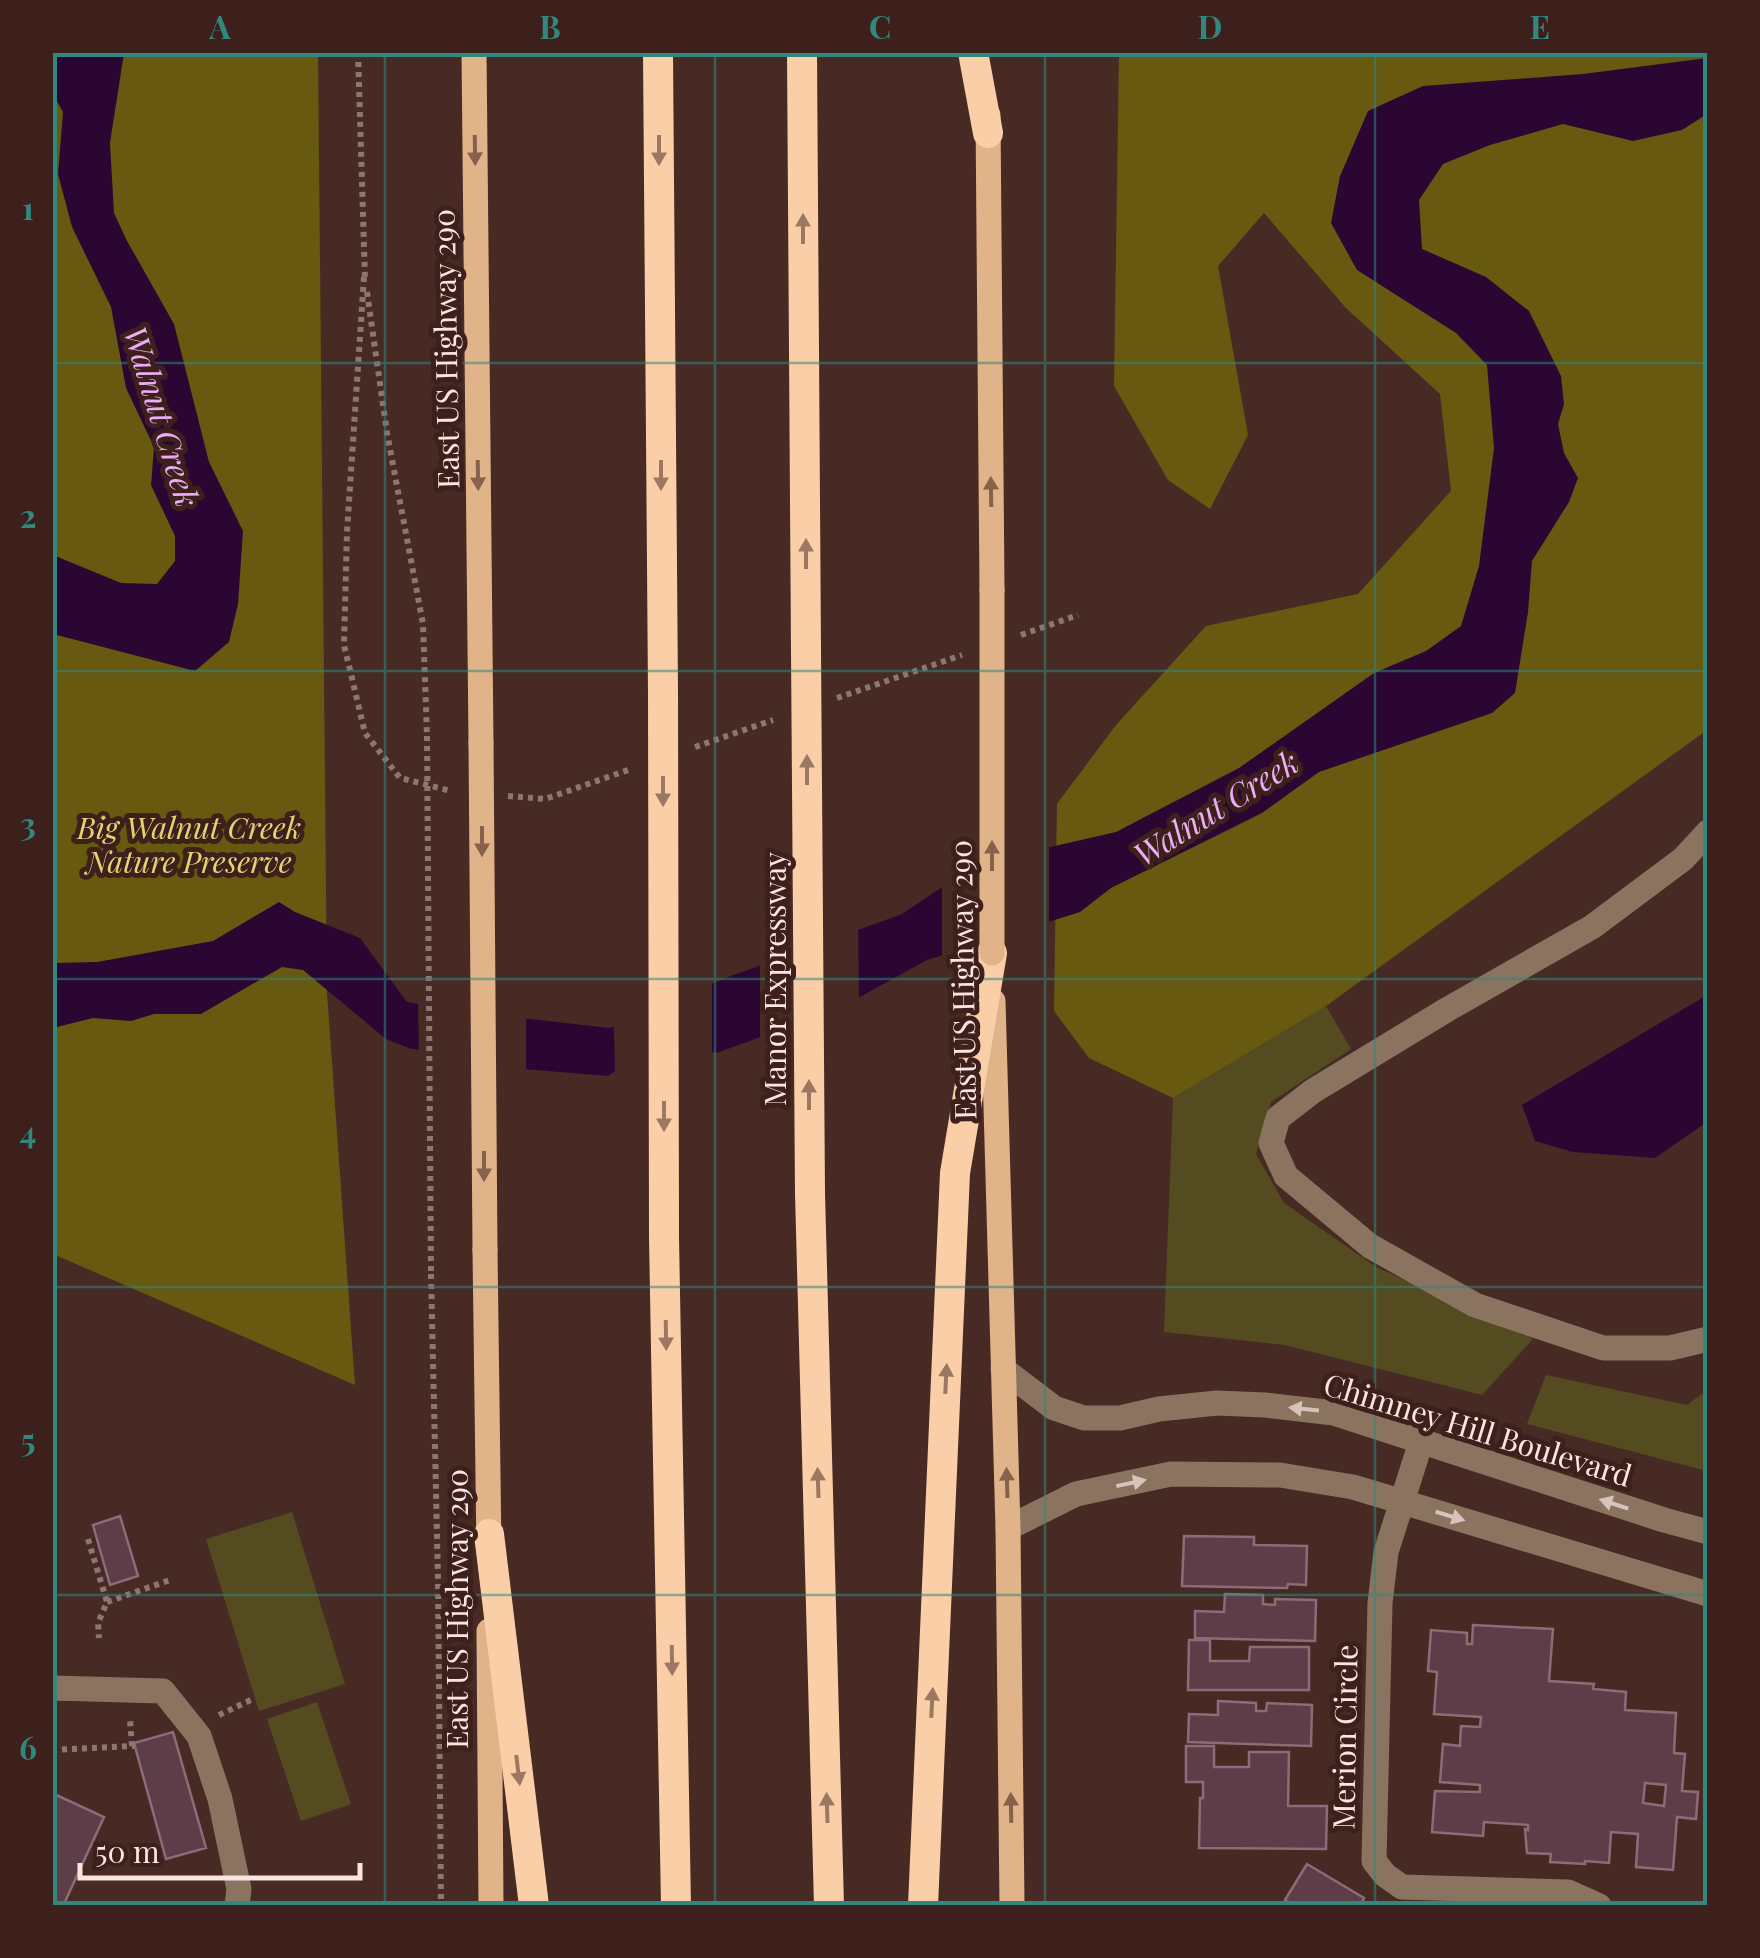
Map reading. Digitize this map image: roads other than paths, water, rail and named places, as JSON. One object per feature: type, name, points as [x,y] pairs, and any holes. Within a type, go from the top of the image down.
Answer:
[{"type":"highway","points":[[658,52],[664,1237],[676,1906]]},
{"type":"highway","name":"Manor Expressway","points":[[802,52],[810,1192],[830,1906]]},
{"type":"highway","points":[[972,52],[988,133]]},
{"type":"highway","points":[[923,1906],[955,1172],[992,953]]},
{"type":"highway","points":[[489,1534],[534,1906]]},
{"type":"main road","name":"East US Highway 290","points":[[474,52],[491,1906]]},
{"type":"main road","name":"East US Highway 290","points":[[987,52],[992,953],[1008,1528],[1012,1906]]},
{"type":"street","points":[[1708,832],[1683,859],[1592,927],[1313,1091],[1278,1118],[1272,1143],[1286,1176],[1370,1246],[1475,1305],[1603,1348],[1670,1348],[1708,1338]]},
{"type":"street","name":"Chimney Hill Boulevard","points":[[1003,1368],[1054,1408],[1084,1418],[1120,1418],[1159,1409],[1217,1404],[1334,1413],[1708,1532]]},
{"type":"street","name":"Merion Circle","points":[[1421,1442],[1386,1552],[1380,1603],[1374,1861],[1402,1887],[1568,1892],[1599,1906]]},
{"type":"street","points":[[1008,1528],[1076,1494],[1171,1474],[1280,1475],[1354,1487],[1708,1594]]},
{"type":"street","points":[[52,1688],[163,1691],[199,1736],[220,1799],[239,1889],[237,1906]]},
{"type":"water","name":"Walnut Creek","points":[[54,53],[124,53],[110,143],[114,213],[174,324],[209,462],[243,531],[238,604],[229,642],[195,671],[53,634],[53,555],[121,583],[157,584],[175,561],[175,536],[151,485],[154,447],[126,388],[111,307],[72,227],[58,174],[63,112],[55,98]]},
{"type":"water","name":"Walnut Creek","points":[[1707,58],[1707,114],[1682,130],[1633,141],[1563,124],[1490,145],[1443,164],[1419,200],[1422,249],[1486,277],[1529,311],[1561,376],[1564,404],[1558,424],[1564,453],[1578,478],[1569,502],[1532,561],[1515,693],[1492,713],[1319,772],[1262,813],[1111,888],[1080,912],[927,960],[840,1008],[717,1053],[673,1046],[642,1051],[608,1076],[511,1068],[470,1053],[411,1049],[386,1039],[303,970],[282,967],[201,1014],[154,1014],[131,1021],[93,1018],[53,1028],[53,963],[97,962],[213,941],[279,902],[360,938],[407,1002],[610,1028],[728,977],[902,914],[945,885],[1046,848],[1116,832],[1239,768],[1374,673],[1426,651],[1461,626],[1479,566],[1494,448],[1487,365],[1456,333],[1357,270],[1331,223],[1340,176],[1368,111],[1423,86],[1583,74]]},
{"type":"water","points":[[1707,995],[1707,1122],[1655,1158],[1573,1152],[1535,1141],[1522,1105]]},
{"type":"park label","name":"Big Walnut Creek Nature Preserve","points":[[189,844]]}]
